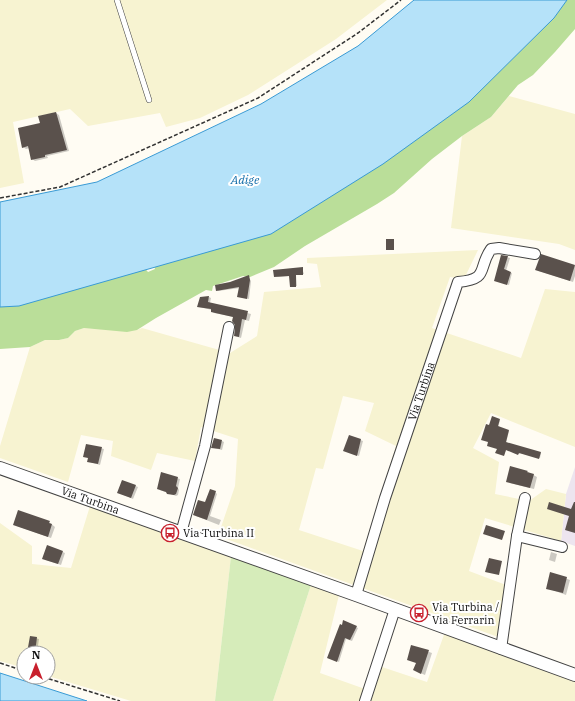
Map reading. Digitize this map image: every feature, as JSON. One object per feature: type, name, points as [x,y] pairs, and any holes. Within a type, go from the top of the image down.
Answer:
[{"type":"street","name":"Via Turbina","points":[[356,595],[385,498],[458,282],[476,279],[481,274],[487,254],[491,249],[499,248],[536,254]]},
{"type":"street","points":[[181,533],[205,446],[229,327]]},
{"type":"street","name":"Via Turbina","points":[[0,468],[395,609],[575,676]]},
{"type":"street","points":[[501,649],[517,536],[525,498]]},
{"type":"street","points":[[517,536],[562,547]]},
{"type":"street","points":[[365,701],[395,609]]},
{"type":"lane","points":[[117,0],[149,100]]},
{"type":"path","points":[[0,198],[60,187],[258,98],[358,33],[401,0]]},
{"type":"path","points":[[0,663],[16,668]]},
{"type":"path","points":[[56,681],[120,701]]},
{"type":"shaded area","points":[[0,0],[387,0],[336,39],[248,95],[200,118],[166,127],[160,113],[88,126],[70,109],[13,122],[24,183],[0,188]]},
{"type":"shaded area","points":[[509,96],[575,114],[575,250],[559,244],[451,228],[462,136],[491,117]]},
{"type":"shaded area","points":[[478,250],[464,279],[450,277],[432,328],[521,358],[545,289],[575,292],[575,447],[491,413],[473,448],[499,462],[495,494],[529,501],[546,489],[566,494],[561,541],[485,518],[469,571],[511,587],[501,638],[218,536],[235,486],[238,439],[201,427],[195,461],[157,453],[151,470],[111,456],[113,441],[81,435],[68,482],[0,458],[0,446],[30,347],[45,340],[59,340],[68,338],[75,331],[84,328],[137,330],[142,328],[230,353],[257,336],[264,292],[321,287],[317,264],[307,263],[307,258]],"holes":[[[343,396],[374,403],[365,431],[396,446],[363,551],[299,530],[316,468],[323,469]]]},
{"type":"shaded area","points":[[575,467],[575,546],[561,541],[566,494]]},
{"type":"shaded area","points":[[90,506],[231,556],[215,701],[131,701],[56,678],[56,645],[16,645],[16,666],[0,661],[0,523],[32,546],[32,564],[71,568]]},
{"type":"shaded area","points":[[311,585],[339,595],[320,673],[365,689],[362,701],[273,701]]},
{"type":"shaded area","points":[[445,632],[575,680],[575,701],[371,701],[382,667],[427,682]]},
{"type":"green space","points":[[543,0],[575,0],[575,29],[533,75],[518,85],[491,117],[462,136],[432,159],[394,193],[377,204],[305,246],[274,267],[250,277],[243,276],[213,286],[212,291],[206,290],[137,330],[127,332],[84,328],[75,331],[68,338],[59,340],[45,340],[30,347],[0,349],[0,295],[137,259],[148,272],[155,269],[153,261]]},
{"type":"green space","points":[[231,556],[311,585],[273,701],[215,701]]},
{"type":"water","name":"Adige","points":[[414,0],[567,0],[554,18],[469,102],[383,164],[271,234],[19,306],[0,307],[0,202],[97,182],[261,104],[358,46]]},
{"type":"water","points":[[0,673],[16,678],[16,685],[37,685],[87,701],[0,701]]},
{"type":"building","points":[[56,112],[67,150],[31,160],[28,146],[22,148],[18,128],[40,123],[38,116]]},
{"type":"building","points":[[386,239],[394,239],[394,250],[386,250]]},
{"type":"building","points":[[541,254],[575,265],[570,281],[535,270]]},
{"type":"building","points":[[501,255],[508,256],[504,269],[511,272],[507,285],[494,281]]},
{"type":"building","points":[[303,267],[303,275],[296,275],[296,287],[290,287],[289,276],[274,277],[273,270]]},
{"type":"building","points":[[249,275],[250,280],[247,299],[237,297],[239,287],[216,291],[215,285],[230,282]]},
{"type":"building","points":[[209,296],[208,302],[248,311],[246,320],[242,319],[239,337],[234,336],[235,325],[232,321],[233,317],[211,312],[211,309],[197,307],[200,297]]},
{"type":"building","points":[[492,416],[500,419],[498,426],[509,430],[506,442],[541,452],[539,459],[519,453],[518,455],[506,450],[504,456],[495,453],[497,449],[487,446],[488,442],[481,440],[486,424],[489,425]]},
{"type":"building","points":[[349,435],[361,439],[357,456],[343,451]]},
{"type":"building","points":[[214,438],[222,440],[220,449],[211,448]]},
{"type":"building","points":[[86,444],[102,447],[98,464],[87,462],[88,458],[83,457]]},
{"type":"building","points":[[510,466],[534,474],[530,488],[506,482]]},
{"type":"building","points":[[161,472],[178,477],[176,486],[178,488],[176,494],[167,494],[166,492],[157,489]]},
{"type":"building","points":[[122,480],[136,485],[131,498],[117,493]]},
{"type":"building","points":[[210,489],[216,491],[207,520],[193,515],[198,500],[205,502]]},
{"type":"building","points":[[549,502],[571,509],[575,502],[575,533],[565,530],[569,516],[547,509]]},
{"type":"building","points":[[18,510],[50,521],[49,523],[52,524],[48,537],[13,525]]},
{"type":"building","points":[[486,525],[505,531],[502,540],[483,534]]},
{"type":"building","points":[[47,545],[63,551],[58,564],[42,559]]},
{"type":"building","points":[[489,558],[502,561],[499,575],[485,572]]},
{"type":"building","points":[[550,572],[567,577],[563,593],[546,589]]},
{"type":"building","points":[[343,620],[357,626],[350,640],[345,638],[337,662],[327,658],[340,624],[342,625]]},
{"type":"building","points":[[30,636],[37,637],[36,645],[28,645]]},
{"type":"building","points":[[411,645],[429,650],[421,674],[413,670],[416,663],[407,660]]},
{"type":"place","name":"Via Turbina II","points":[[170,533]]},
{"type":"place","name":"Via Turbina / Via Ferrarin","points":[[419,613]]}]
